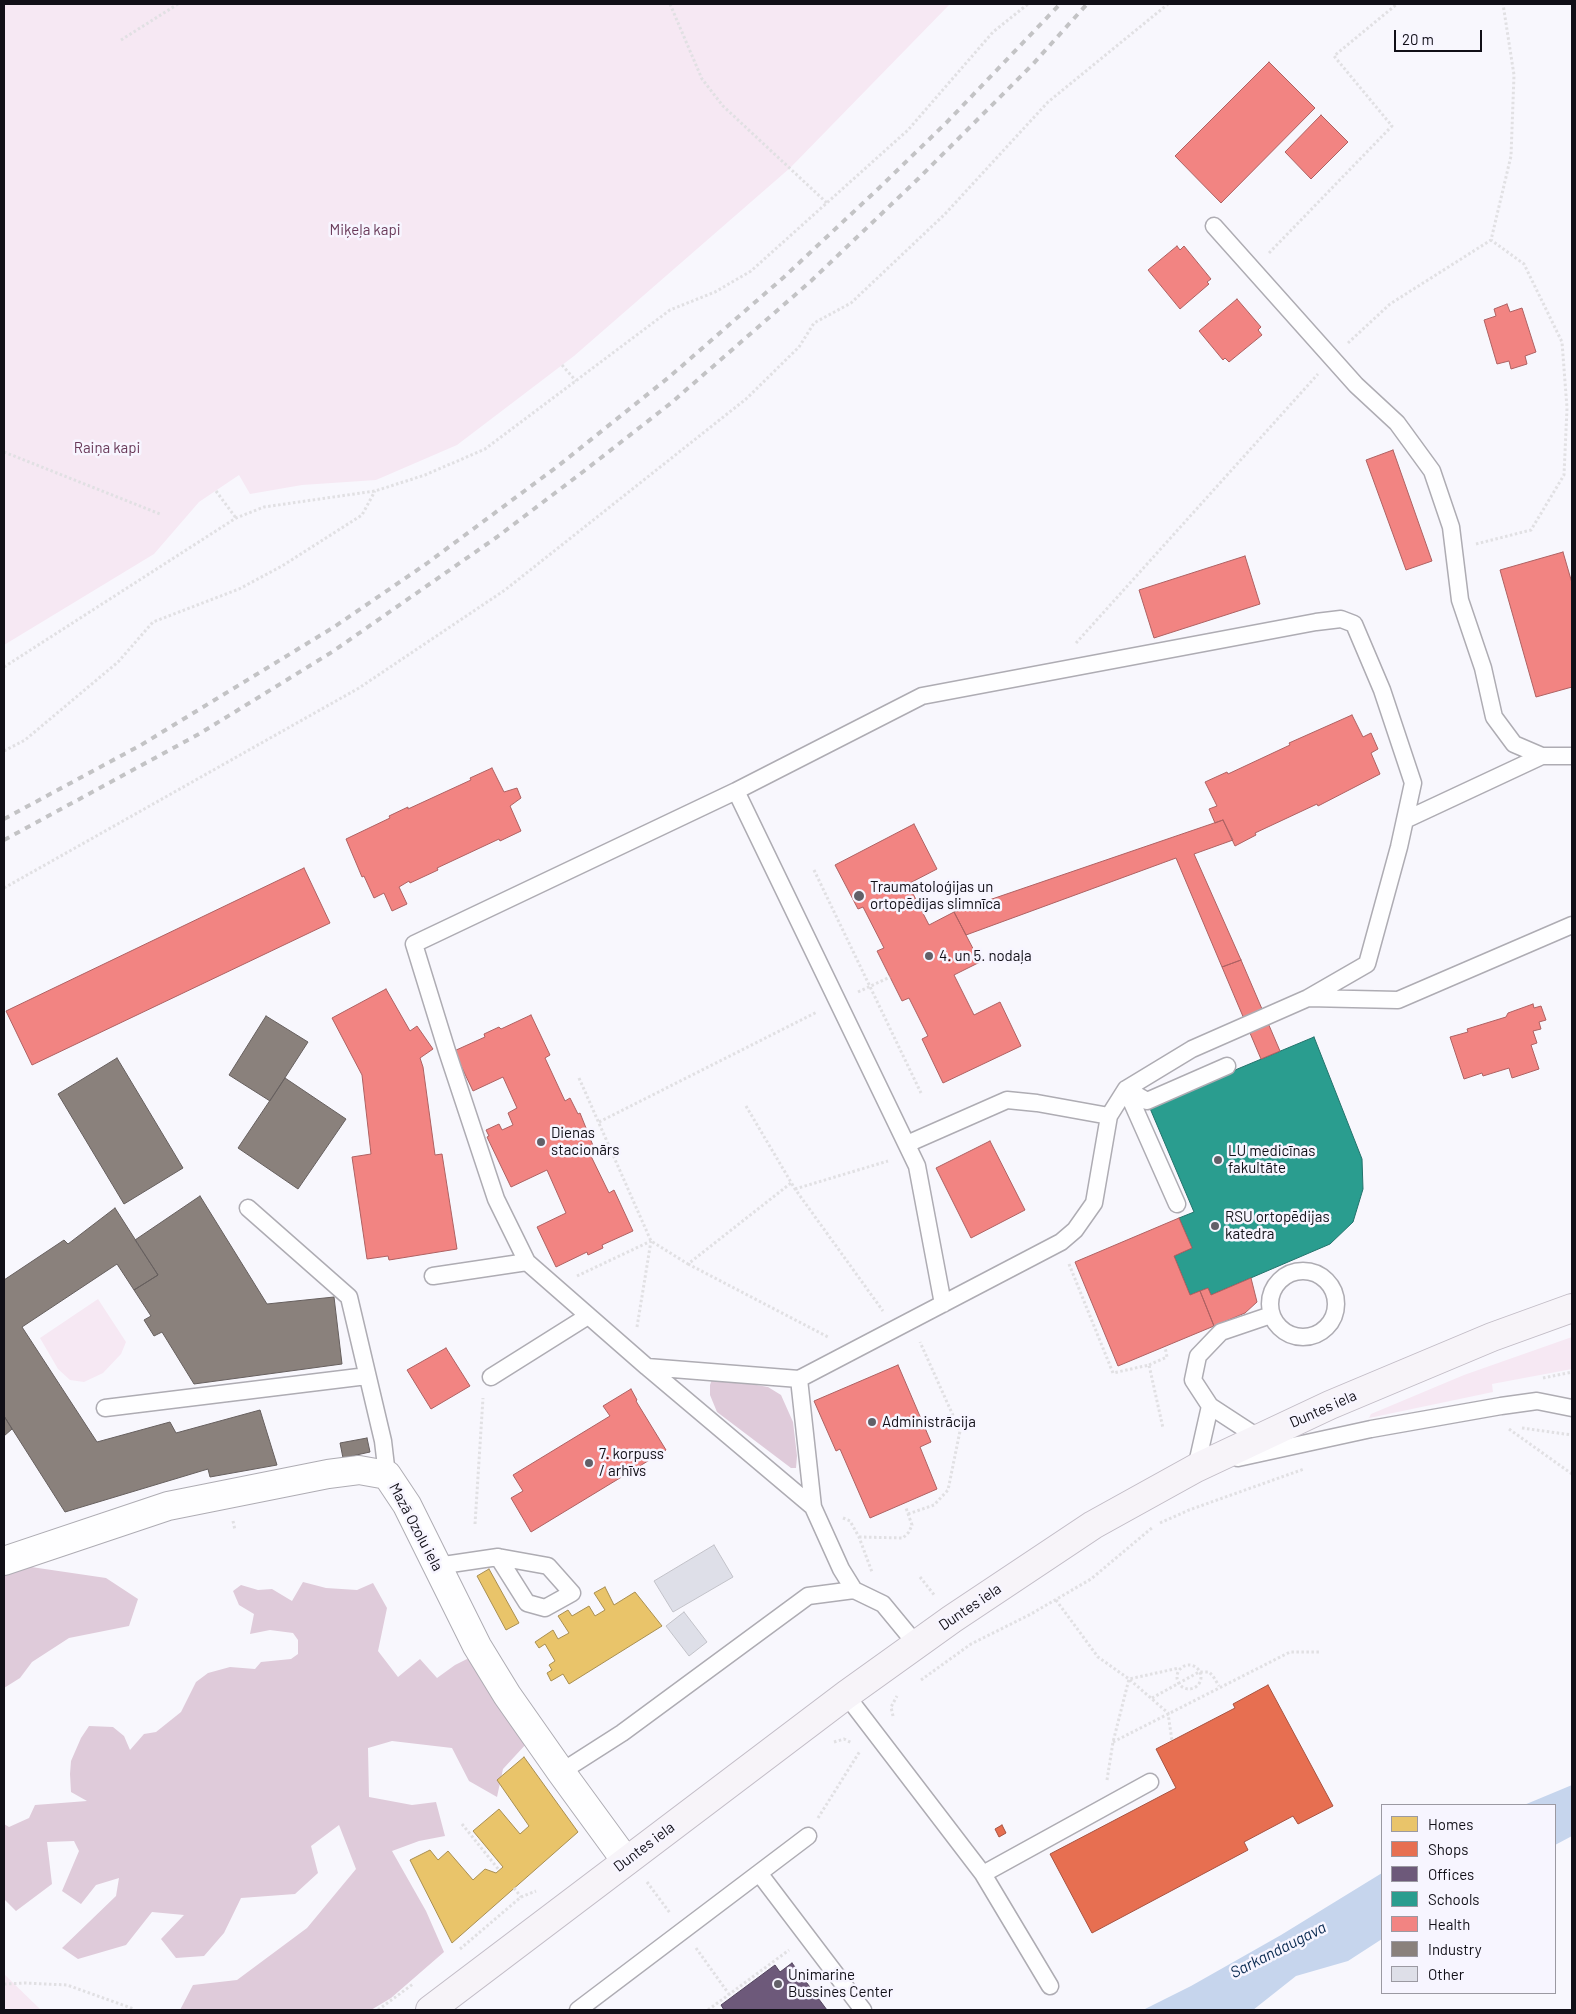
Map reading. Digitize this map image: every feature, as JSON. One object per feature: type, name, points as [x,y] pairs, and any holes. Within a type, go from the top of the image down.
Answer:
[{"type":"main road","name":"Duntes iela","points":[[430,2010],[846,1695],[916,1644],[1093,1525],[1196,1468],[1330,1405],[1492,1337],[1572,1308]]},
{"type":"street","name":"Mazā Ozolu iela","points":[[4,1561],[168,1506],[328,1474],[359,1470],[387,1476],[407,1505],[478,1646],[507,1694],[626,1861]]},
{"type":"lane","points":[[1214,226],[1356,385],[1397,423],[1432,471],[1451,527],[1460,600],[1482,668],[1494,717],[1514,744],[1542,756],[1572,756]]},
{"type":"lane","points":[[647,1367],[799,1379],[1061,1242],[1075,1230],[1094,1203],[1109,1116],[1126,1089],[1192,1049],[1308,998],[1367,964],[1413,783],[1382,690],[1354,624],[1341,619],[1316,622],[922,696],[736,791],[414,944],[446,1051],[496,1198],[527,1262],[647,1367],[813,1506]]},
{"type":"lane","points":[[1405,820],[1542,756]]},
{"type":"lane","points":[[736,791],[917,1166],[943,1304]]},
{"type":"lane","points":[[1308,998],[1398,1000],[1572,925]]},
{"type":"lane","points":[[1126,1089],[1147,1101],[1227,1066]]},
{"type":"lane","points":[[1126,1089],[1177,1204]]},
{"type":"lane","points":[[907,1144],[1007,1100],[1037,1103],[1109,1116]]},
{"type":"lane","points":[[248,1208],[349,1297],[383,1441],[387,1476]]},
{"type":"lane","points":[[433,1276],[527,1262]]},
{"type":"lane","points":[[1296,1270],[1316,1272],[1331,1283],[1338,1302],[1333,1320],[1320,1334],[1301,1338],[1283,1331],[1271,1315],[1264,1296],[1280,1279],[1296,1270]]},
{"type":"lane","points":[[1259,1438],[1210,1406],[1193,1380],[1198,1356],[1221,1328],[1271,1315]]},
{"type":"lane","points":[[491,1376],[588,1316]]},
{"type":"lane","points":[[105,1408],[367,1376]]},
{"type":"lane","points":[[799,1379],[813,1506],[841,1569],[854,1590],[883,1604],[916,1644]]},
{"type":"lane","points":[[1210,1406],[1196,1468],[1371,1429],[1537,1400],[1572,1408]]},
{"type":"lane","points":[[437,1566],[498,1557]]},
{"type":"lane","points":[[561,1772],[622,1733],[808,1596],[854,1590]]},
{"type":"lane","points":[[846,1695],[982,1874],[1050,1986]]},
{"type":"lane","points":[[982,1874],[1150,1782]]},
{"type":"lane","points":[[578,2010],[808,1836]]},
{"type":"lane","points":[[759,1873],[863,2010]]},
{"type":"path","points":[[121,40],[178,4]]},
{"type":"path","points":[[670,4],[702,79],[723,106],[827,203]]},
{"type":"path","points":[[4,667],[236,518],[264,507],[375,491],[425,475],[485,450],[670,310],[715,292],[751,271],[908,130],[993,32],[1028,4]]},
{"type":"path","points":[[4,888],[359,688],[505,590],[746,399],[799,347],[814,323],[851,303],[945,214],[1048,102],[1168,4]]},
{"type":"path","points":[[1253,270],[1392,126],[1334,56],[1397,4]]},
{"type":"path","points":[[1051,671],[1332,358],[1390,304],[1491,240],[1511,156],[1514,75],[1503,4]]},
{"type":"path","points":[[1454,550],[1531,530],[1564,475],[1567,408],[1562,342],[1524,264],[1491,240]]},
{"type":"path","points":[[562,365],[576,381]]},
{"type":"path","points":[[4,452],[160,514]]},
{"type":"path","points":[[216,491],[236,518]]},
{"type":"path","points":[[4,751],[26,740],[118,662],[153,622],[239,589],[282,566],[362,515],[375,491]]},
{"type":"path","points":[[814,870],[921,1093]]},
{"type":"path","points":[[599,1122],[890,977]]},
{"type":"path","points":[[579,1078],[651,1241],[633,1355]]},
{"type":"path","points":[[746,1106],[795,1189],[896,1328]]},
{"type":"path","points":[[795,1189],[896,1158]]},
{"type":"path","points":[[688,1264],[791,1183]]},
{"type":"path","points":[[651,1241],[688,1264],[852,1350]]},
{"type":"path","points":[[555,1287],[651,1241]]},
{"type":"path","points":[[1061,1242],[1113,1373],[1149,1366],[1167,1357],[1165,1346]]},
{"type":"path","points":[[908,1514],[934,1505],[948,1490],[960,1431],[911,1321]]},
{"type":"path","points":[[1149,1366],[1162,1428]]},
{"type":"path","points":[[475,1524],[482,1399],[491,1376]]},
{"type":"path","points":[[1572,1435],[1504,1425],[1572,1474]]},
{"type":"path","points":[[918,1681],[971,1644],[1056,1600],[1091,1579],[1154,1526],[1189,1510],[1307,1468]]},
{"type":"path","points":[[859,1537],[903,1538],[909,1532],[912,1525],[906,1508]]},
{"type":"path","points":[[1056,1600],[1098,1657],[1130,1679],[1168,1713],[1172,1741]]},
{"type":"path","points":[[1113,1742],[1219,1686],[1290,1652],[1318,1652]]},
{"type":"path","points":[[1130,1679],[1190,1664],[1196,1666],[1199,1672],[1201,1682],[1196,1688],[1187,1690],[1179,1682],[1177,1672],[1179,1668]]},
{"type":"path","points":[[1151,1698],[1199,1672],[1209,1672],[1214,1676],[1219,1686]]},
{"type":"path","points":[[1102,1809],[1113,1742],[1130,1679]]},
{"type":"path","points":[[826,1744],[844,1739],[854,1744],[874,1731],[893,1718],[891,1708],[896,1697],[904,1692]]},
{"type":"path","points":[[808,1836],[862,1749]]},
{"type":"path","points":[[462,1824],[499,1870]]},
{"type":"path","points":[[456,1952],[521,1898],[514,1888]]},
{"type":"path","points":[[708,2010],[730,1996],[807,1937]]},
{"type":"path","points":[[710,1968],[730,1996]]},
{"type":"path","points":[[378,2010],[417,1981]]},
{"type":"path","points":[[4,1984],[67,1985],[134,2009]]},
{"type":"green space","name":"Miķeļa kapi","points":[[4,4],[950,4],[790,168],[574,356],[457,445],[376,480],[302,485],[250,494],[239,475],[199,502],[154,554],[4,645]]},
{"type":"green space","points":[[98,1299],[126,1342],[121,1354],[103,1373],[84,1382],[70,1380],[58,1369],[40,1338]]},
{"type":"green space","points":[[1572,1337],[1572,1369],[1492,1384],[1493,1392],[1369,1418],[1371,1414],[1464,1375]]},
{"type":"green space","points":[[4,1974],[41,2010],[4,2010]]},
{"type":"shaded area","points":[[717,1378],[768,1387],[781,1395],[793,1422],[797,1456],[796,1468],[791,1468],[717,1412],[710,1395],[710,1385],[712,1379]]},
{"type":"shaded area","points":[[4,1563],[106,1578],[138,1599],[129,1626],[69,1638],[32,1662],[20,1678],[4,1688]]},
{"type":"shaded area","points":[[303,1582],[326,1588],[357,1590],[373,1583],[387,1608],[378,1651],[398,1677],[420,1659],[437,1678],[455,1665],[473,1656],[527,1743],[503,1769],[497,1797],[469,1781],[452,1748],[392,1741],[368,1748],[369,1797],[412,1805],[436,1802],[445,1836],[419,1841],[392,1851],[426,1911],[444,1952],[391,1998],[371,2010],[180,2010],[193,1985],[237,1980],[307,1928],[356,1869],[339,1825],[311,1846],[318,1873],[295,1894],[241,1898],[224,1933],[204,1956],[176,1958],[161,1939],[184,1915],[152,1912],[126,1945],[78,1959],[62,1948],[116,1896],[119,1878],[96,1885],[81,1904],[62,1891],[79,1851],[74,1841],[47,1842],[52,1884],[16,1911],[4,1899],[4,1824],[9,1827],[29,1818],[35,1805],[87,1801],[71,1792],[70,1774],[71,1761],[81,1738],[89,1726],[113,1727],[124,1736],[130,1750],[144,1734],[156,1732],[181,1712],[196,1682],[208,1673],[230,1667],[255,1669],[261,1662],[291,1659],[298,1654],[298,1640],[293,1633],[270,1630],[250,1634],[254,1614],[239,1605],[233,1591],[241,1585],[258,1590],[272,1589],[292,1601]]},
{"type":"water","points":[[1572,1785],[1572,1836],[1556,1844],[1556,1804],[1526,1804]]},
{"type":"water","name":"Sarkandaugava","points":[[1381,1874],[1381,1940],[1348,1961],[1296,1976],[1253,2010],[1143,2010],[1191,1986],[1281,1935]]},
{"type":"building: Homes","points":[[489,1569],[519,1623],[506,1630],[477,1576]]},
{"type":"building: Homes","points":[[605,1587],[614,1605],[635,1592],[662,1626],[569,1684],[563,1674],[551,1681],[547,1673],[552,1670],[549,1665],[555,1661],[545,1644],[539,1648],[535,1642],[553,1630],[558,1639],[569,1633],[558,1616],[568,1610],[572,1616],[589,1606],[595,1616],[605,1610],[594,1593]]},
{"type":"building: Homes","points":[[524,1757],[578,1832],[452,1943],[410,1860],[430,1850],[438,1860],[448,1851],[473,1880],[485,1869],[496,1873],[503,1867],[473,1831],[499,1809],[520,1834],[529,1826],[497,1780]]},
{"type":"building: Shops","points":[[1268,1685],[1333,1806],[1298,1824],[1293,1816],[1244,1842],[1248,1850],[1092,1933],[1050,1854],[1176,1788],[1156,1749],[1235,1708],[1233,1704]]},
{"type":"building: Shops","points":[[1002,1825],[1006,1833],[999,1837],[995,1829]]},
{"type":"building: Offices","name":"Unimarine Bussines Center","points":[[792,1963],[827,2010],[724,2010],[721,2005],[775,1965],[780,1972]]},
{"type":"building: Schools","points":[[1314,1037],[1362,1159],[1363,1189],[1353,1222],[1330,1244],[1211,1295],[1208,1288],[1190,1295],[1174,1256],[1192,1248],[1179,1218],[1194,1212],[1149,1106]]},
{"type":"building: Health","points":[[1269,62],[1315,108],[1221,203],[1175,156]]},
{"type":"building: Health","points":[[1321,115],[1348,142],[1311,179],[1285,152]]},
{"type":"building: Health","points":[[1177,246],[1180,250],[1184,246],[1211,279],[1207,282],[1209,284],[1180,309],[1148,270]]},
{"type":"building: Health","points":[[1237,299],[1261,327],[1258,330],[1262,335],[1229,362],[1225,358],[1223,360],[1199,331]]},
{"type":"building: Health","points":[[1507,304],[1510,312],[1522,308],[1536,352],[1525,356],[1527,364],[1511,369],[1509,361],[1497,364],[1484,320],[1496,316],[1494,309]]},
{"type":"building: Health","points":[[1393,450],[1432,561],[1406,570],[1366,460]]},
{"type":"building: Health","points":[[1563,552],[1572,583],[1572,687],[1536,697],[1500,570]]},
{"type":"building: Health","points":[[1245,556],[1260,604],[1154,638],[1139,590]]},
{"type":"building: Health","points":[[1352,715],[1363,737],[1371,733],[1378,749],[1371,753],[1380,774],[1318,806],[1317,804],[1255,833],[1256,835],[1235,846],[1223,820],[1215,823],[1209,809],[1217,806],[1205,782],[1227,772],[1228,774],[1290,745],[1289,743]]},
{"type":"building: Health","points":[[492,768],[504,792],[517,788],[521,798],[510,806],[521,831],[500,841],[499,839],[437,868],[438,870],[410,883],[409,881],[399,887],[407,904],[392,911],[384,893],[374,898],[364,876],[362,877],[346,839],[390,818],[389,816],[471,780],[470,778]]},
{"type":"building: Health","points":[[1223,820],[1233,840],[1194,854],[1241,960],[1222,967],[1176,858],[966,935],[954,912]]},
{"type":"building: Health","name":"4. un 5. nodaļa","points":[[914,824],[937,869],[908,884],[929,925],[954,912],[980,962],[954,975],[974,1015],[1000,1002],[1021,1046],[943,1083],[922,1039],[928,1036],[909,998],[902,1001],[877,951],[884,948],[863,907],[858,909],[835,865]]},
{"type":"building: Health","points":[[304,868],[330,923],[32,1065],[6,1011]]},
{"type":"building: Health","points":[[1241,960],[1280,1051],[1261,1059],[1222,967]]},
{"type":"building: Health","points":[[386,989],[410,1031],[417,1026],[433,1049],[420,1058],[423,1067],[435,1155],[442,1154],[457,1249],[389,1260],[388,1256],[367,1259],[352,1157],[371,1154],[362,1075],[332,1018]]},
{"type":"building: Health","points":[[1533,1004],[1534,1008],[1541,1006],[1546,1020],[1539,1022],[1541,1029],[1533,1031],[1537,1043],[1531,1045],[1539,1069],[1512,1078],[1509,1068],[1483,1076],[1482,1073],[1464,1079],[1450,1037],[1468,1032],[1467,1029],[1506,1017],[1508,1013]]},
{"type":"building: Health","name":"Dienas stacionārs","points":[[531,1015],[550,1055],[545,1058],[565,1101],[570,1098],[578,1114],[580,1113],[594,1148],[588,1150],[609,1193],[614,1190],[633,1231],[602,1245],[603,1248],[588,1255],[587,1252],[556,1267],[537,1227],[566,1213],[547,1170],[511,1187],[487,1137],[489,1136],[486,1130],[499,1124],[502,1130],[513,1125],[508,1113],[517,1108],[503,1077],[473,1091],[454,1051],[485,1037],[484,1034],[499,1027],[501,1029]]},
{"type":"building: Health","points":[[990,1141],[1025,1210],[971,1238],[936,1168]]},
{"type":"building: Health","points":[[1179,1218],[1192,1248],[1174,1256],[1190,1295],[1200,1291],[1214,1326],[1118,1366],[1075,1262]]},
{"type":"building: Health","points":[[1251,1278],[1257,1302],[1245,1313],[1214,1326],[1200,1291],[1208,1288],[1211,1295]]},
{"type":"building: Health","points":[[446,1348],[470,1386],[431,1409],[407,1370]]},
{"type":"building: Health","name":"Administrācija","points":[[898,1365],[931,1442],[920,1447],[937,1489],[870,1518],[840,1449],[836,1451],[814,1401]]},
{"type":"building: Health","name":"7. korpuss / arhīvs","points":[[631,1389],[636,1401],[666,1450],[531,1532],[511,1498],[523,1491],[513,1475],[610,1416],[603,1406]]},
{"type":"building: Industry","points":[[266,1016],[308,1042],[270,1101],[229,1075]]},
{"type":"building: Industry","points":[[117,1058],[183,1168],[124,1204],[58,1094]]},
{"type":"building: Industry","points":[[285,1078],[346,1119],[298,1189],[238,1148]]},
{"type":"building: Industry","points":[[200,1196],[267,1304],[334,1297],[342,1364],[194,1384],[162,1332],[154,1336],[144,1320],[151,1316],[134,1290],[158,1275],[135,1240]]},
{"type":"building: Industry","points":[[115,1208],[158,1275],[134,1290],[117,1264],[22,1327],[97,1442],[170,1422],[176,1433],[260,1410],[277,1465],[210,1477],[208,1469],[65,1512],[4,1416],[4,1280],[64,1240],[68,1244]]},
{"type":"building: Industry","points":[[4,1416],[12,1429],[4,1436]]},
{"type":"building: Industry","points":[[367,1438],[370,1452],[343,1458],[340,1443]]},
{"type":"building: Other","points":[[714,1545],[733,1577],[673,1612],[654,1581]]},
{"type":"building: Other","points":[[684,1612],[707,1642],[689,1656],[666,1626]]},
{"type":"railway","points":[[4,819],[141,745],[334,627],[426,564],[558,466],[668,378],[784,277],[947,122],[1060,4]]},
{"type":"railway","points":[[4,840],[199,734],[332,652],[497,537],[584,471],[671,403],[811,281],[919,178],[1033,64],[1087,4]]},
{"type":"place","name":"Traumatoloģijas un ortopēdijas slimnīca","points":[[859,896]]},
{"type":"place","name":"4. un 5. nodaļa","points":[[929,956]]},
{"type":"place","name":"Dienas stacionārs","points":[[541,1142]]},
{"type":"place","name":"LU medicīnas fakultāte","points":[[1218,1160]]},
{"type":"place","name":"RSU ortopēdijas katedra","points":[[1215,1226]]},
{"type":"place","name":"Administrācija","points":[[872,1422]]},
{"type":"place","name":"7. korpuss / arhīvs","points":[[589,1463]]},
{"type":"place","name":"Unimarine Bussines Center","points":[[778,1984]]},
{"type":"park label","name":"Raiņa kapi","points":[[107,448]]}]
